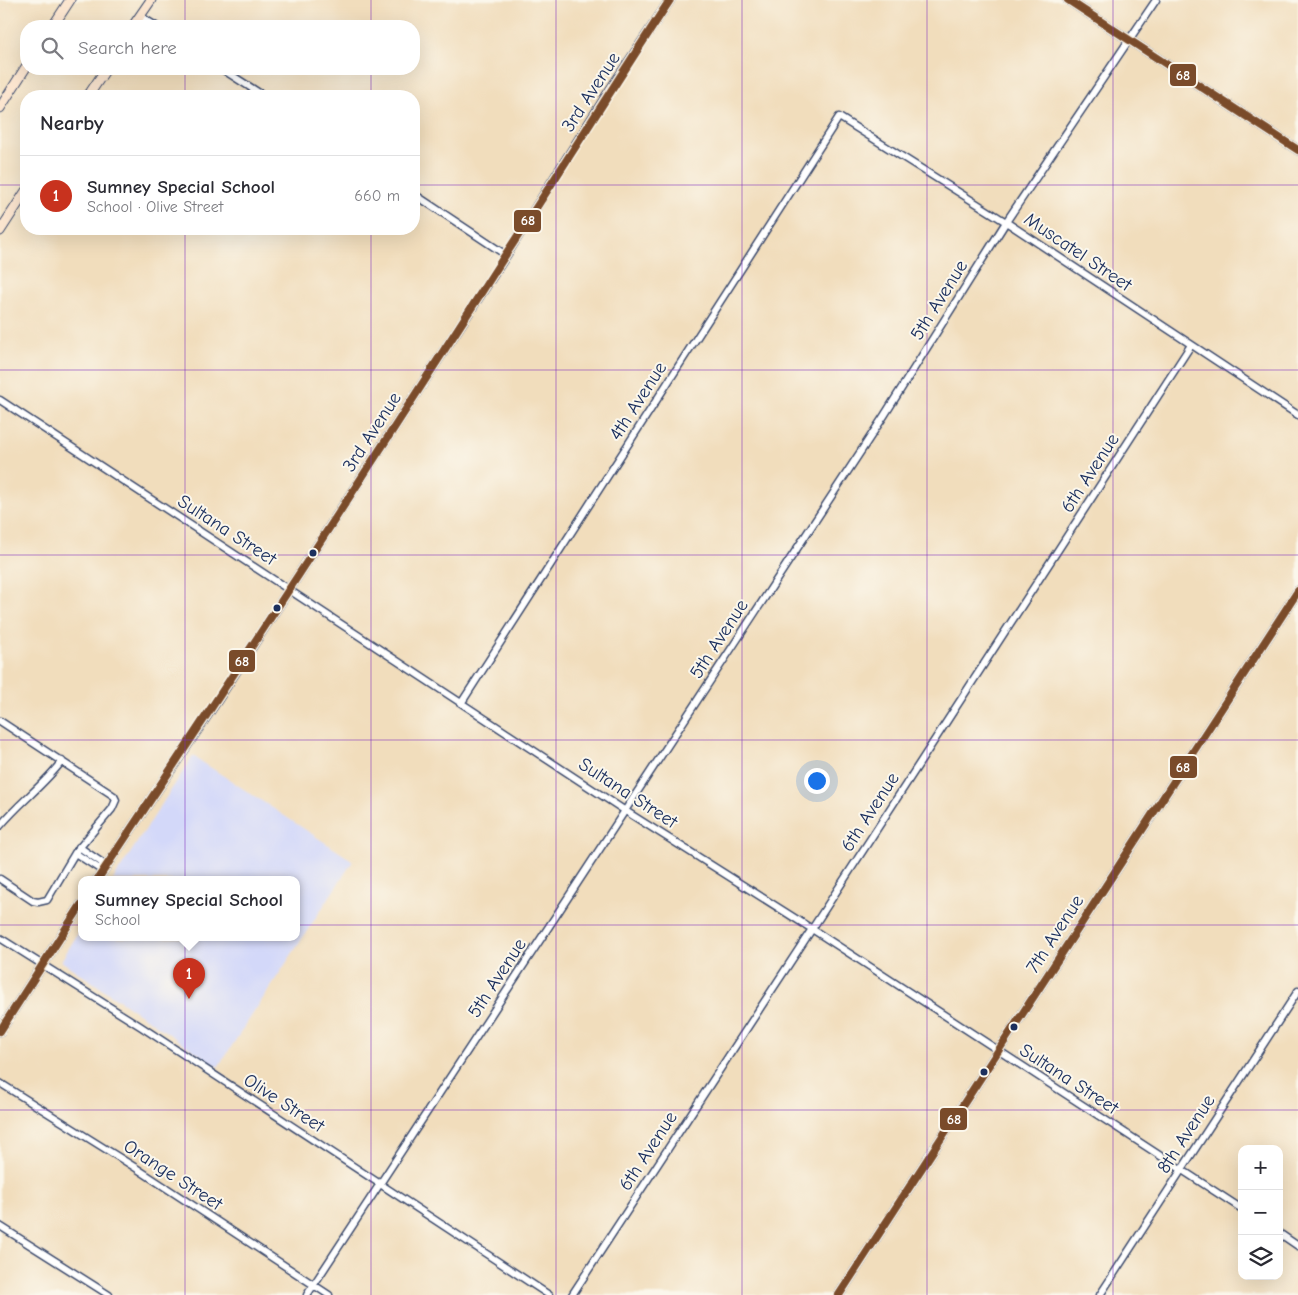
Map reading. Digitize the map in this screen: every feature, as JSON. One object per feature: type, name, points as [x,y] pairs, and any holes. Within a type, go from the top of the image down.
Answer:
[{"type":"street","points":[[57,20],[70,0]]},
{"type":"street","points":[[137,20],[151,0]]},
{"type":"street","name":"3rd Avenue","points":[[100,876],[289,589],[670,0]]},
{"type":"street","points":[[1068,0],[1298,150]]},
{"type":"street","name":"5th Avenue","points":[[307,1295],[884,416],[1006,222],[1156,0]]},
{"type":"street","points":[[140,16],[146,20]]},
{"type":"street","points":[[0,108],[21,75]]},
{"type":"street","points":[[92,90],[102,75]]},
{"type":"street","points":[[231,75],[255,90]]},
{"type":"street","name":"Muscatel Street","points":[[839,117],[1006,222],[1298,415]]},
{"type":"street","name":"4th Avenue","points":[[462,702],[839,117]]},
{"type":"street","points":[[420,198],[506,255]]},
{"type":"street","points":[[0,231],[20,200]]},
{"type":"street","name":"6th Avenue","points":[[572,1295],[1191,344]]},
{"type":"street","name":"Sultana Street","points":[[0,400],[624,810],[812,929],[1238,1206]]},
{"type":"street","name":"7th Avenue","points":[[839,1295],[1298,591]]},
{"type":"street","points":[[0,879],[33,900],[43,902],[50,895],[77,850],[112,810],[116,800],[114,796],[62,761],[1,724]]},
{"type":"street","points":[[0,826],[49,777],[62,761]]},
{"type":"street","points":[[77,850],[101,862],[104,869]]},
{"type":"street","points":[[0,1031],[78,911]]},
{"type":"street","name":"Olive Street","points":[[0,938],[140,1026],[549,1295]]},
{"type":"street","name":"8th Avenue","points":[[1100,1295],[1298,991]]},
{"type":"street","name":"Orange Street","points":[[0,1083],[136,1168],[329,1295]]},
{"type":"street","points":[[0,1226],[109,1295]]},
{"type":"street","points":[[1281,1235],[1298,1246]]},
{"type":"shaded area","points":[[193,756],[353,861],[218,1067],[61,961],[78,934],[78,941],[300,941],[300,876],[116,876]]},
{"type":"transit line","name":"68","points":[[100,876],[302,570],[670,0]]},
{"type":"transit line","name":"68","points":[[1068,0],[1298,150]]},
{"type":"transit line","name":"68","points":[[839,1295],[1298,591]]},
{"type":"transit line","name":"68","points":[[0,1031],[78,910]]},
{"type":"place","name":"Sumney Special School","points":[[189,999]]}]
